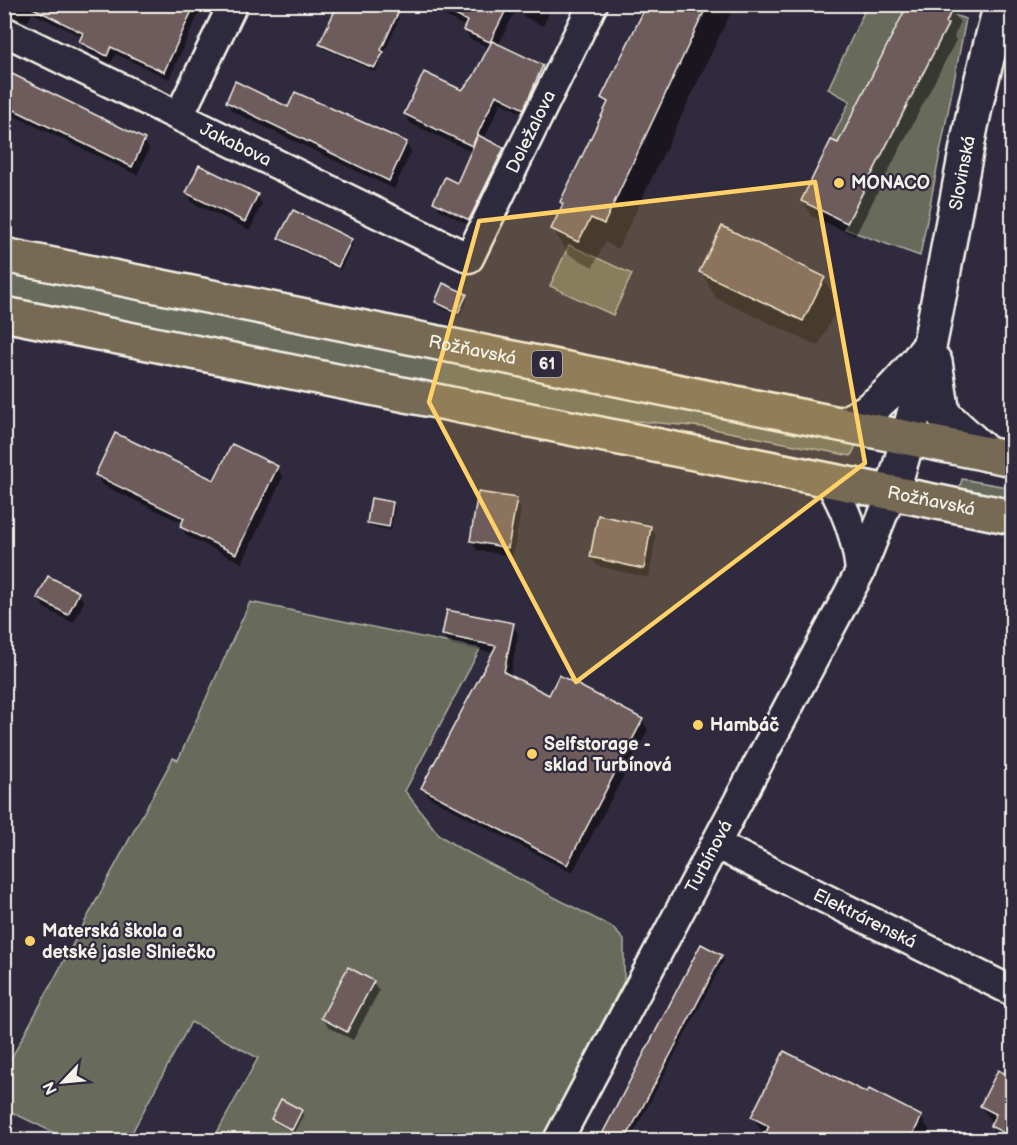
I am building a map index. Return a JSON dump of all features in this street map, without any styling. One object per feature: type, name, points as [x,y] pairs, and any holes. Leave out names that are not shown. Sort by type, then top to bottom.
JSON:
[{"type":"main road","name":"Rožňavská","points":[[4,255],[1000,456]]},
{"type":"main road","name":"Rožňavská","points":[[4,314],[1012,517]]},
{"type":"street","points":[[179,116],[233,4]]},
{"type":"street","name":"Doležalova","points":[[469,258],[593,4]]},
{"type":"street","name":"Slovinská","points":[[892,492],[909,438],[932,343],[969,135],[1001,4]]},
{"type":"street","name":"Jakabova","points":[[4,31],[469,258]]},
{"type":"street","points":[[844,424],[860,417],[880,402],[932,343]]},
{"type":"street","name":"Slovinská","points":[[932,343],[943,414],[1000,456]]},
{"type":"street","points":[[829,480],[849,516],[860,572]]},
{"type":"street","name":"Turbínová","points":[[558,1140],[717,845],[860,572],[892,492]]},
{"type":"street","name":"Elektrárenská","points":[[717,845],[1012,991]]},
{"type":"highlighted area","points":[[815,182],[865,463],[576,682],[429,402],[479,221]]},
{"type":"green space","points":[[850,5],[910,5],[838,143],[831,140],[850,101],[828,89],[864,12]]},
{"type":"green space","points":[[950,14],[966,19],[920,256],[845,229],[948,25],[946,23]]},
{"type":"green space","points":[[569,245],[632,274],[613,315],[550,286]]},
{"type":"green space","points":[[4,268],[382,349],[857,443],[851,456],[703,427],[583,416],[5,299]]},
{"type":"green space","points":[[962,479],[1012,488],[1012,504],[958,493]]},
{"type":"green space","points":[[250,602],[480,649],[405,791],[439,835],[459,848],[612,927],[624,940],[624,981],[541,1140],[213,1140],[258,1058],[191,1022],[128,1140],[69,1140],[5,1109],[4,1072],[173,758],[178,760]]},
{"type":"building","points":[[25,4],[195,4],[164,72],[111,47],[107,56],[79,42],[83,33]]},
{"type":"building","points":[[338,4],[402,4],[381,50],[384,52],[374,68],[319,44]]},
{"type":"building","points":[[434,4],[509,4],[490,42],[463,30],[467,21]]},
{"type":"building","points":[[647,4],[688,4],[704,12],[604,224],[591,218],[578,242],[551,229],[563,204],[560,202],[608,102],[601,98]]},
{"type":"building","points":[[908,4],[954,4],[946,23],[948,24],[847,223],[801,201],[831,140],[838,143]]},
{"type":"building","points":[[492,41],[543,65],[524,109],[496,95],[472,146],[404,114],[424,72],[462,90],[473,77]]},
{"type":"building","points":[[4,70],[145,139],[132,167],[4,105]]},
{"type":"building","points":[[235,81],[288,107],[295,92],[407,142],[389,181],[226,102]]},
{"type":"building","points":[[478,135],[504,148],[469,220],[433,202],[445,177],[457,183]]},
{"type":"building","points":[[199,165],[258,194],[245,222],[186,193]]},
{"type":"building","points":[[293,210],[352,239],[338,267],[278,238]]},
{"type":"building","points":[[722,226],[825,277],[803,321],[699,272]]},
{"type":"building","points":[[443,283],[467,294],[458,313],[435,302]]},
{"type":"building","points":[[115,433],[214,480],[232,444],[278,466],[236,554],[180,527],[184,518],[95,475]]},
{"type":"building","points":[[478,492],[517,498],[508,548],[470,541]]},
{"type":"building","points":[[371,498],[393,502],[389,527],[367,523]]},
{"type":"building","points":[[598,515],[651,526],[644,569],[590,557]]},
{"type":"building","points":[[48,576],[79,592],[68,615],[37,598]]},
{"type":"building","name":"Selfstorage - sklad Turbínová","points":[[447,610],[514,623],[504,672],[549,695],[559,675],[643,719],[567,865],[421,788],[496,646],[442,635]]},
{"type":"building","points":[[701,944],[722,955],[674,1048],[625,1140],[599,1140]]},
{"type":"building","points":[[348,967],[374,981],[347,1032],[321,1018]]},
{"type":"building","points":[[784,1051],[867,1093],[869,1089],[922,1116],[910,1140],[762,1140],[769,1126],[751,1117]]},
{"type":"building","points":[[998,1070],[1012,1077],[1012,1137],[990,1126],[996,1114],[980,1106]]},
{"type":"building","points":[[281,1099],[302,1110],[292,1130],[271,1119]]},
{"type":"place","name":"MONACO","points":[[839,183]]},
{"type":"place","name":"Hambáč","points":[[698,725]]},
{"type":"place","name":"Selfstorage - sklad Turbínová","points":[[532,754]]},
{"type":"place","name":"Materská škola a detské jasle Slniečko","points":[[30,941]]}]
